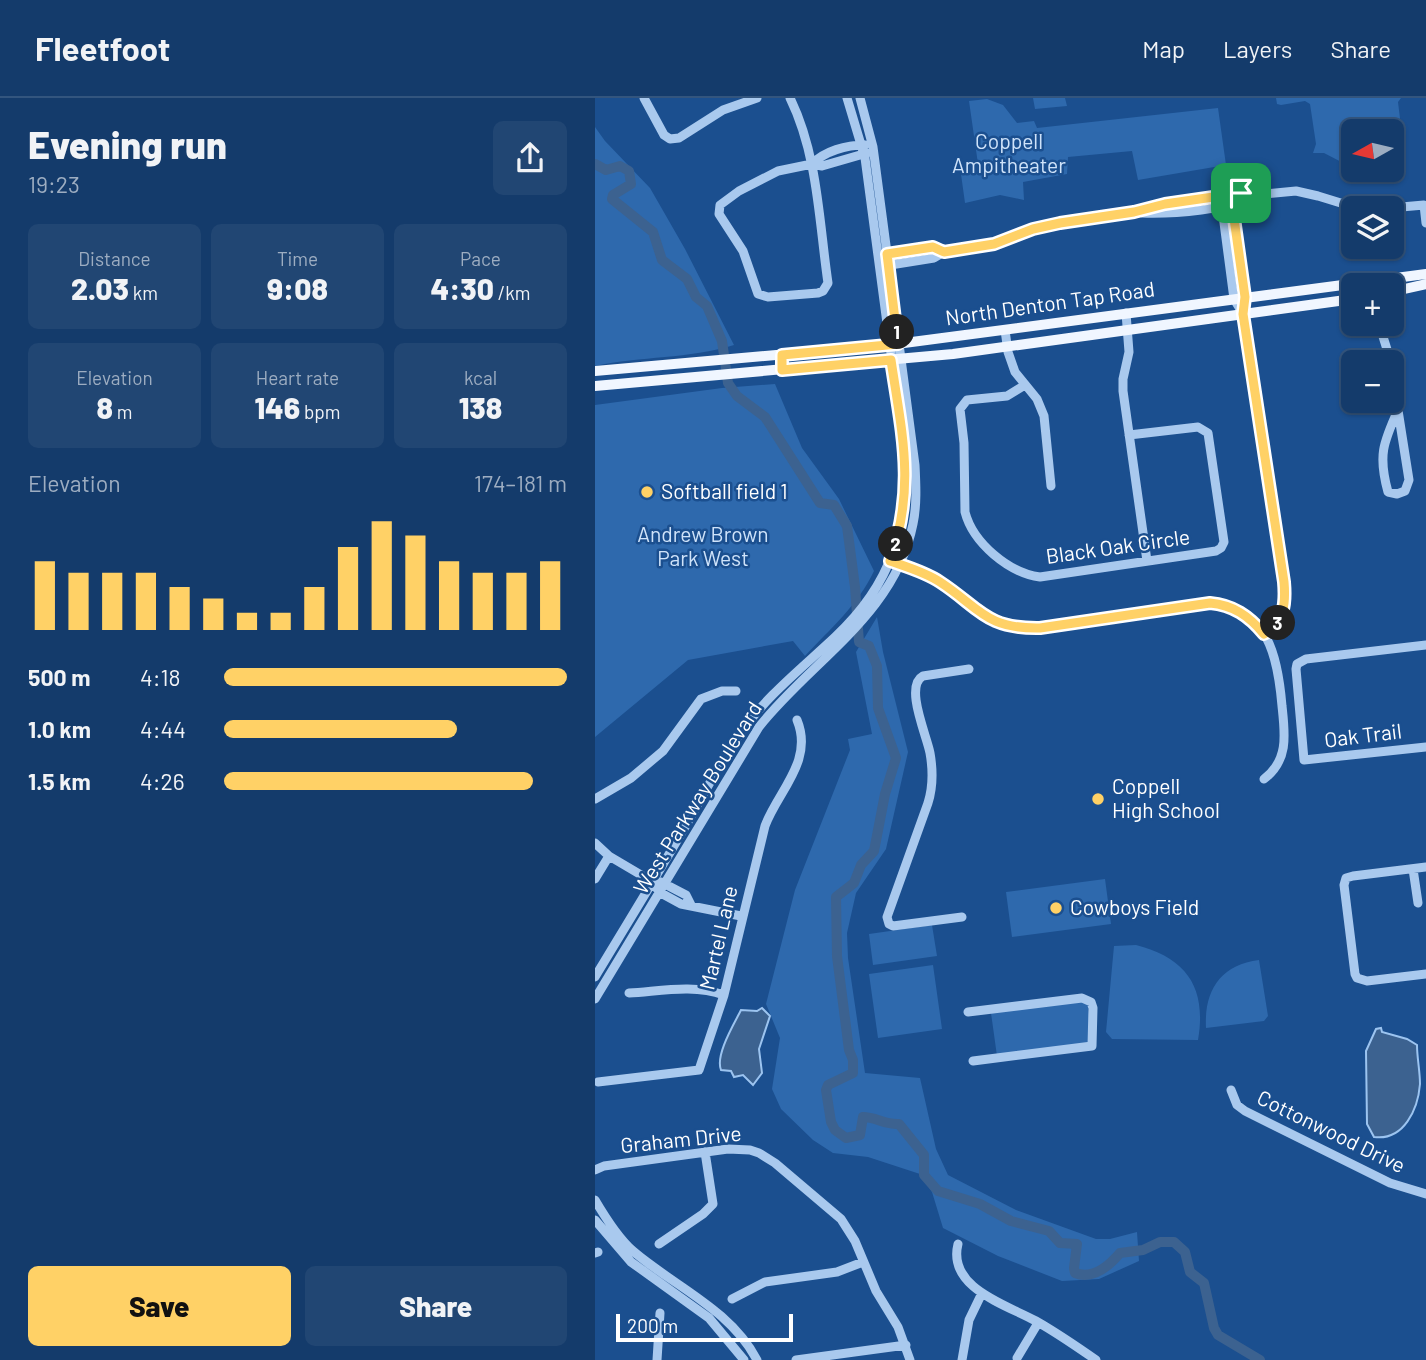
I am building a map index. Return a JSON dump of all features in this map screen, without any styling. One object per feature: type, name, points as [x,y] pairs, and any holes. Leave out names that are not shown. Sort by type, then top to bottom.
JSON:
[{"type":"main road","name":"North Denton Tap Road","points":[[595,371],[894,344],[1426,274]]},
{"type":"main road","points":[[1404,291],[1426,287]]},
{"type":"main road","name":"North Denton Tap Road","points":[[595,386],[896,359],[1341,301]]},
{"type":"main road","points":[[782,355],[782,370]]},
{"type":"street","points":[[644,98],[664,135],[670,139],[723,110],[757,98]]},
{"type":"street","points":[[847,98],[862,144],[883,254]]},
{"type":"street","points":[[860,98],[873,146],[883,254]]},
{"type":"street","points":[[790,99],[812,164],[828,283],[823,291],[818,293],[768,297],[758,294],[743,251],[719,214],[720,206],[739,191],[778,171],[812,164],[822,166],[864,155],[873,146]]},
{"type":"street","points":[[812,164],[821,155],[862,144],[873,146]]},
{"type":"street","points":[[884,266],[994,244],[1051,224],[1134,212],[1220,195],[1296,191],[1341,203]]},
{"type":"street","points":[[1231,194],[1239,298]]},
{"type":"street","points":[[1220,195],[1243,314],[1286,602],[1275,627],[1264,634]]},
{"type":"street","points":[[1134,212],[1166,214],[1244,203],[1257,195]]},
{"type":"street","points":[[1404,207],[1424,205],[1426,223]]},
{"type":"street","points":[[883,254],[933,247],[944,252]]},
{"type":"street","name":"West Parkway Boulevard","points":[[595,999],[759,727],[787,695],[848,638],[876,605],[895,562],[906,480],[896,359],[883,254]]},
{"type":"street","points":[[1126,313],[1129,352],[1123,391],[1147,561]]},
{"type":"street","points":[[1005,330],[1015,372],[1037,399],[1044,416],[1051,486]]},
{"type":"street","name":"Black Oak Circle","points":[[1024,385],[1007,396],[967,400],[960,409],[966,475],[965,512],[975,534],[1007,565],[1027,575],[1040,577],[1216,551],[1221,548],[1224,541],[1208,433],[1198,427],[1129,436]]},
{"type":"street","points":[[1398,410],[1409,480],[1405,491],[1397,494],[1388,492],[1383,471],[1384,440],[1398,410]]},
{"type":"street","points":[[895,562],[943,583],[983,616],[1001,624],[1022,628],[1040,628],[1210,603],[1227,605],[1237,610],[1255,623],[1264,634],[1279,670],[1285,746],[1275,768],[1264,779]]},
{"type":"street","name":"West Parkway Boulevard","points":[[595,977],[738,737],[757,710],[847,625],[895,562]]},
{"type":"street","name":"Oak Trail","points":[[1426,645],[1306,659],[1297,664],[1304,760],[1426,747]]},
{"type":"street","points":[[962,917],[893,926],[889,924],[887,917],[932,787],[930,753],[915,698],[915,684],[918,678],[923,676],[969,669]]},
{"type":"street","points":[[595,799],[631,778],[663,751],[701,699],[722,691],[736,691]]},
{"type":"street","name":"Martel Lane","points":[[598,1082],[699,1070],[724,995],[741,916],[768,815],[796,770],[800,757],[801,731],[797,720]]},
{"type":"street","points":[[595,843],[609,856],[653,882],[659,892],[681,904],[741,916]]},
{"type":"street","points":[[595,879],[609,856]]},
{"type":"street","points":[[1426,867],[1346,878],[1344,885],[1355,974],[1360,981],[1426,974]]},
{"type":"street","points":[[1413,869],[1418,903]]},
{"type":"street","points":[[653,882],[665,882],[686,895],[691,905]]},
{"type":"street","points":[[629,993],[686,988],[724,995]]},
{"type":"street","points":[[968,1012],[1082,998],[1091,1002],[1093,1008],[1091,1046],[973,1061]]},
{"type":"street","name":"Cottonwood Drive","points":[[1231,1090],[1237,1105],[1245,1111],[1390,1184],[1426,1194]]},
{"type":"street","name":"Graham Drive","points":[[595,1170],[604,1166],[729,1149],[750,1150],[775,1163],[841,1219],[855,1241],[876,1291],[898,1327],[910,1360]]},
{"type":"street","points":[[659,1244],[713,1204],[705,1152]]},
{"type":"street","points":[[595,1200],[631,1249],[705,1301],[741,1338],[757,1360]]},
{"type":"street","points":[[595,1220],[631,1262],[709,1318],[744,1360]]},
{"type":"street","points":[[958,1244],[958,1267],[982,1293],[1038,1323],[1096,1360]]},
{"type":"street","points":[[732,1299],[765,1282],[837,1272],[863,1262]]},
{"type":"street","points":[[962,1360],[969,1320],[982,1293]]},
{"type":"street","points":[[657,1360],[660,1313]]},
{"type":"street","points":[[1017,1358],[1038,1323]]},
{"type":"street","points":[[796,1360],[906,1345]]},
{"type":"green space","points":[[1033,98],[1065,98],[1067,106],[1035,109]]},
{"type":"green space","points":[[1276,98],[1401,98],[1398,102],[1400,119],[1341,119],[1341,162],[1324,153],[1313,153],[1316,144],[1310,104],[1305,101],[1277,104]]},
{"type":"green space","name":"Coppell Ampitheater","points":[[987,99],[1003,105],[1017,123],[1034,121],[1037,128],[1218,108],[1226,165],[1138,180],[1132,151],[1068,157],[1067,174],[1023,182],[1024,200],[1000,195],[965,203],[960,167],[978,164],[969,101]]},
{"type":"green space","points":[[595,127],[650,188],[734,345],[700,353],[595,366]]},
{"type":"green space","name":"Andrew Brown Park West","points":[[775,384],[802,448],[839,499],[874,571],[852,606],[805,656],[793,641],[688,660],[595,737],[595,405],[722,388]]},
{"type":"green space","points":[[877,617],[908,752],[886,849],[856,893],[847,933],[848,958],[865,1073],[920,1078],[936,1149],[948,1175],[1016,1210],[1096,1239],[1110,1239],[1137,1232],[1139,1261],[1099,1279],[1062,1281],[998,1256],[943,1228],[932,1192],[920,1174],[868,1157],[833,1153],[813,1140],[781,1109],[772,1089],[780,1038],[766,1004],[795,890],[850,750],[848,739],[872,734],[856,652]]},
{"type":"green space","points":[[1105,879],[1111,924],[1012,937],[1006,892]]},
{"type":"green space","points":[[932,925],[937,956],[873,965],[869,934]]},
{"type":"green space","points":[[1136,945],[1168,958],[1189,978],[1199,1005],[1198,1040],[1112,1039],[1106,1032],[1114,946]]},
{"type":"green space","points":[[1259,960],[1268,1016],[1264,1021],[1206,1028],[1208,1002],[1217,982],[1234,968]]},
{"type":"green space","points":[[933,965],[942,1029],[878,1038],[869,974]]},
{"type":"green space","points":[[1087,1000],[1093,1043],[997,1056],[991,1013]]},
{"type":"shaded area","points":[[762,1008],[770,1016],[759,1049],[762,1073],[753,1085],[743,1075],[734,1077],[731,1071],[721,1070],[720,1064],[726,1040],[741,1010],[757,1011]]},
{"type":"shaded area","points":[[1381,1028],[1382,1032],[1407,1039],[1417,1045],[1420,1084],[1412,1113],[1401,1129],[1385,1137],[1374,1137],[1367,1124],[1366,1051],[1376,1029]]},
{"type":"waterway","points":[[595,164],[606,170],[620,166],[629,171],[631,184],[613,195],[612,199],[653,232],[662,260],[687,279],[696,297],[707,306],[722,341],[728,383],[737,396],[765,417],[820,503],[834,505],[847,526],[859,642],[869,646],[877,666],[878,708],[896,758],[885,794],[874,851],[861,865],[854,883],[836,897],[837,956],[853,1073],[828,1085],[826,1090],[831,1122],[835,1130],[846,1138],[860,1135],[863,1117],[899,1124],[924,1155],[924,1175],[938,1191],[980,1204],[1011,1221],[1049,1231],[1060,1243],[1077,1244],[1075,1273],[1088,1275],[1106,1267],[1120,1253],[1143,1250],[1160,1242],[1174,1242],[1185,1252],[1190,1272],[1204,1283],[1218,1335],[1260,1360]]},
{"type":"place","name":"Softball field 1","points":[[647,492]]},
{"type":"place","name":"Coppell High School","points":[[1098,799]]},
{"type":"place","name":"Cowboys Field","points":[[1056,908]]},
{"type":"route","points":[[1241,193],[1257,195],[1244,203],[1232,204],[1245,297],[1243,314],[1284,582],[1286,602],[1275,627],[1264,634],[1255,623],[1237,610],[1227,605],[1210,603],[1040,628],[1022,628],[1001,624],[983,616],[943,583],[925,573],[890,561],[903,516],[906,480],[891,360],[782,370],[782,355],[898,344],[887,254],[933,247],[944,252],[994,244],[1042,226],[1241,193]]}]
